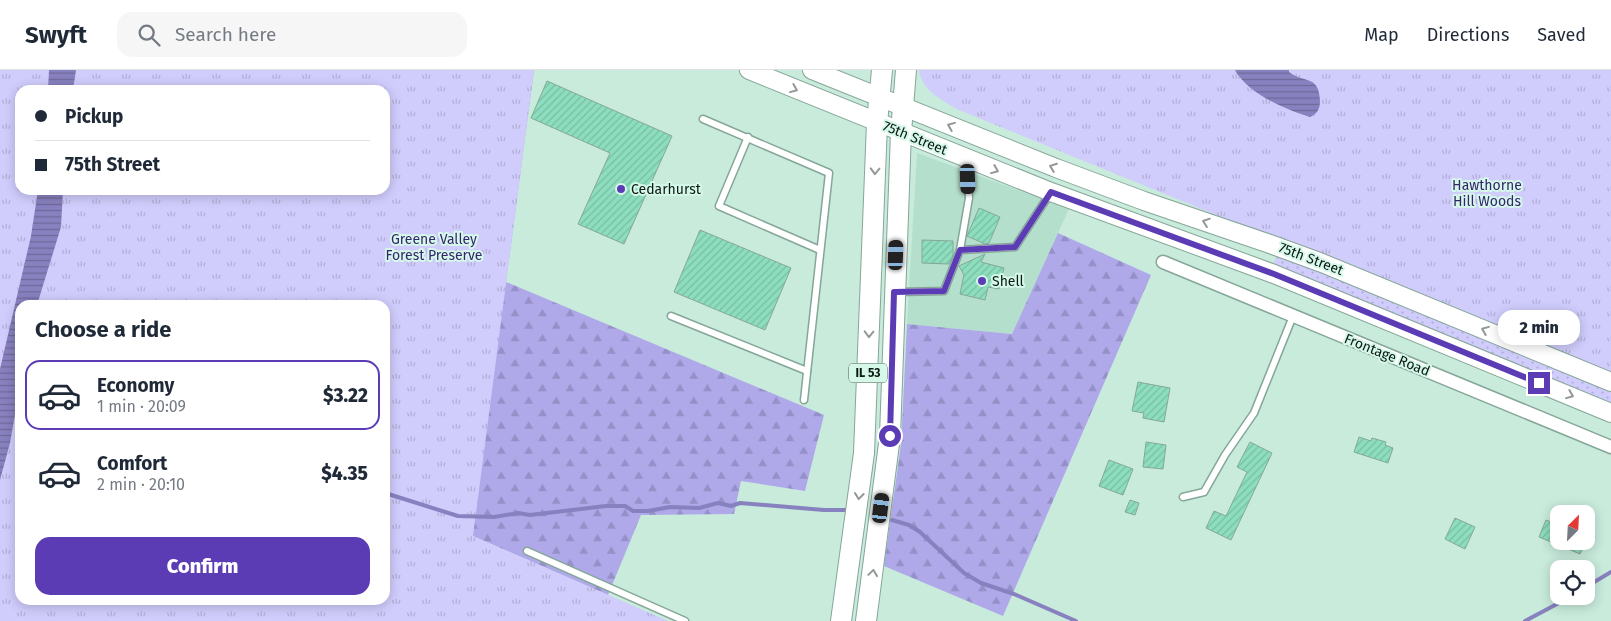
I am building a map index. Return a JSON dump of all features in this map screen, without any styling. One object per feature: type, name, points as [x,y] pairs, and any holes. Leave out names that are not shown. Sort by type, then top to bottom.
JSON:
[{"type":"main road","name":"75th Street","points":[[749,70],[967,160],[1274,274],[1611,413]]},
{"type":"main road","name":"75th Street","points":[[812,70],[1056,168],[1322,263],[1611,382]]},
{"type":"main road","name":"IL 53","points":[[842,621],[864,454],[877,123],[882,70]]},
{"type":"main road","name":"IL 53","points":[[866,621],[890,436],[894,292],[901,132],[906,70]]},
{"type":"street","name":"Frontage Road","points":[[1163,262],[1611,447]]},
{"type":"lane","points":[[703,119],[829,173],[804,400]]},
{"type":"lane","points":[[748,138],[719,206],[820,250]]},
{"type":"lane","points":[[894,292],[944,291],[960,250],[969,198],[967,160]]},
{"type":"lane","points":[[960,250],[1015,247],[1051,192]]},
{"type":"lane","points":[[671,316],[807,371]]},
{"type":"lane","points":[[1182,497],[1204,492],[1225,456],[1254,413],[1293,316]]},
{"type":"lane","points":[[527,551],[685,621]]},
{"type":"shaded area","points":[[49,70],[76,70],[74,85],[48,85]]},
{"type":"shaded area","points":[[1235,70],[1289,70],[1295,76],[1314,83],[1319,92],[1319,109],[1310,117],[1279,105],[1248,86]]},
{"type":"shaded area","points":[[917,153],[1069,209],[1012,334],[907,324]]},
{"type":"shaded area","points":[[37,195],[63,195],[61,227],[39,300],[16,300],[31,236]]},
{"type":"shaded area","points":[[15,305],[15,414],[0,480],[0,369]]},
{"type":"green space","name":"Greene Valley Forest Preserve","points":[[0,70],[534,70],[473,536],[668,621],[0,621]]},
{"type":"green space","points":[[361,70],[534,70],[506,282],[824,415],[805,491],[741,481],[734,514],[641,515],[608,595],[473,536],[402,216],[388,195],[390,195],[390,85],[379,85]]},
{"type":"green space","name":"Hawthorne Hill Woods","points":[[919,70],[1611,70],[1611,376],[959,110],[940,99],[928,89]]},
{"type":"green space","points":[[1058,233],[1151,275],[1003,616],[884,566],[901,444],[907,324],[1012,334]]},
{"type":"green space","points":[[1277,255],[1611,391],[1611,403],[1273,265]]},
{"type":"building","name":"Cedarhurst","points":[[547,81],[672,136],[624,244],[578,224],[610,153],[531,118]]},
{"type":"building","name":"Shell","points":[[979,208],[1000,217],[989,243],[985,244],[967,236]]},
{"type":"building","points":[[700,230],[791,268],[765,330],[674,292]]},
{"type":"building","name":"Shell","points":[[922,240],[953,241],[953,255],[949,264],[922,263]]},
{"type":"building","name":"Shell","points":[[985,254],[981,262],[1004,268],[999,289],[988,287],[985,300],[960,294],[964,275],[959,266]]},
{"type":"building","points":[[1138,382],[1170,388],[1164,422],[1143,418],[1144,413],[1132,411]]},
{"type":"building","points":[[1359,437],[1371,441],[1372,438],[1386,442],[1385,445],[1393,448],[1388,463],[1354,452]]},
{"type":"building","points":[[1146,442],[1166,445],[1163,469],[1143,467]]},
{"type":"building","points":[[1250,442],[1272,453],[1231,540],[1206,528],[1214,511],[1226,516],[1247,472],[1237,467]]},
{"type":"building","points":[[1109,460],[1133,469],[1123,495],[1099,486]]},
{"type":"building","points":[[1130,500],[1139,503],[1135,515],[1125,512]]},
{"type":"building","points":[[1455,518],[1475,527],[1465,549],[1445,539]]},
{"type":"building","points":[[1546,520],[1550,522],[1550,542],[1539,537]]},
{"type":"building","points":[[1570,550],[1582,550],[1580,554]]},
{"type":"waterway","points":[[390,495],[458,516],[494,517],[518,513],[530,515],[606,506],[625,506],[633,511],[648,511],[670,507],[699,508],[718,503],[731,506],[740,503],[824,510],[850,510]]},
{"type":"waterway","points":[[892,520],[909,525],[920,532],[964,573],[981,583],[1014,594],[1076,621]]},
{"type":"waterway","points":[[1595,582],[1611,572]]},
{"type":"waterway","points":[[1525,621],[1555,605]]},
{"type":"place","name":"Cedarhurst","points":[[621,189]]},
{"type":"place","name":"Shell","points":[[982,281]]},
{"type":"route","points":[[890,436],[894,292],[944,291],[960,250],[1015,247],[1051,192],[1274,274],[1539,383]]}]
